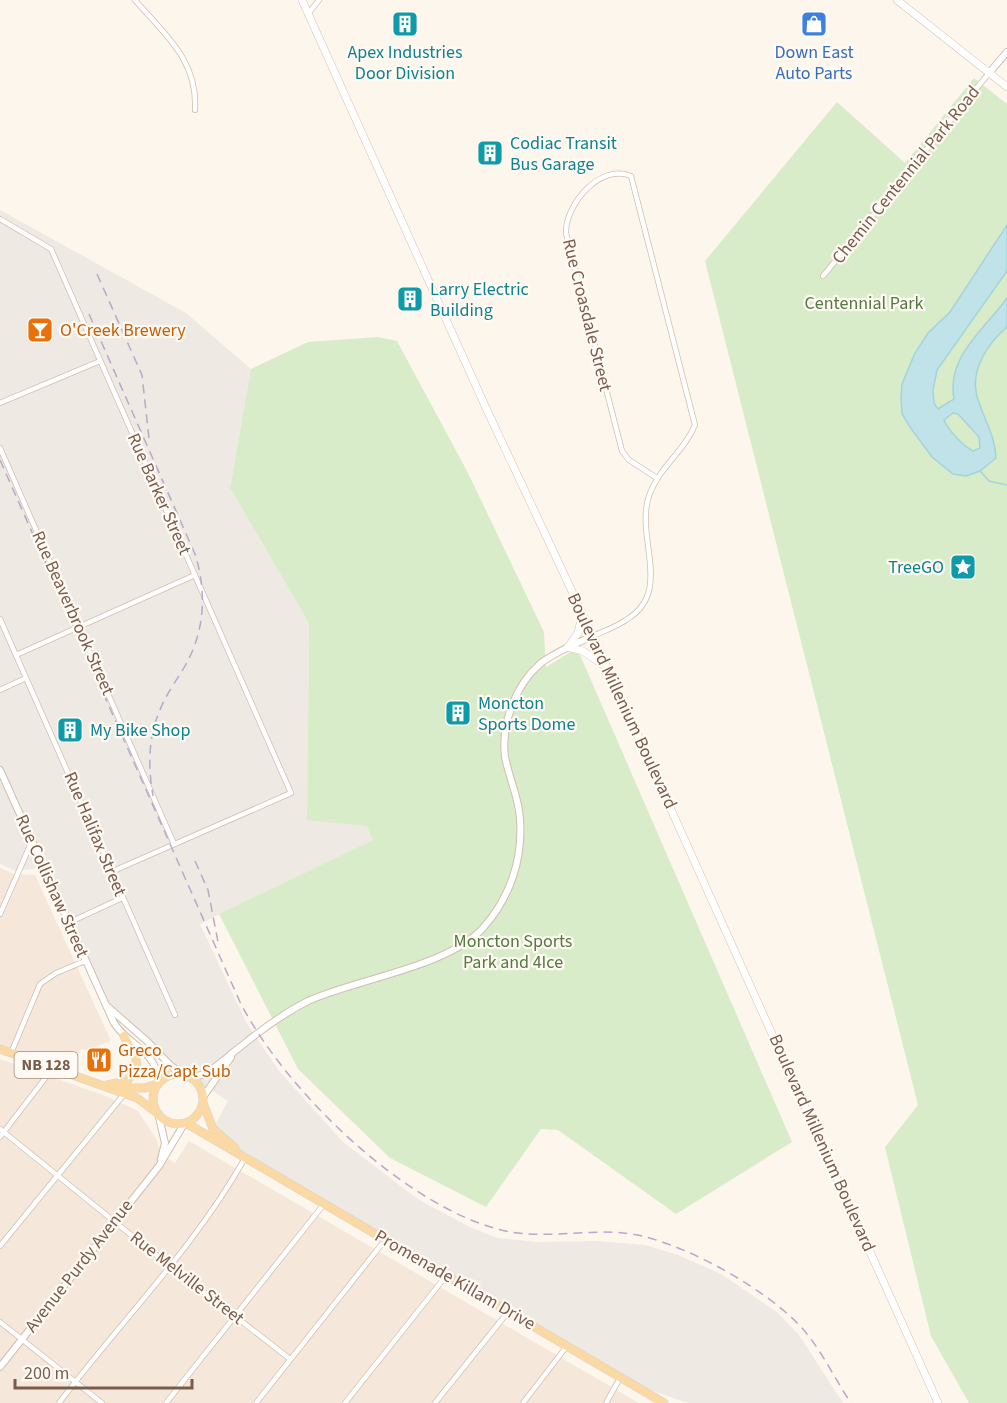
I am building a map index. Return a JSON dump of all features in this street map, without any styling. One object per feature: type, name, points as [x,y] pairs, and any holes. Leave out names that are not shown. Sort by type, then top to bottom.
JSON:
[{"type":"main road","name":"Boulevard Millenium Boulevard","points":[[302,0],[481,397],[593,636],[938,1403]]},
{"type":"main road","points":[[897,0],[1007,87]]},
{"type":"main road","points":[[582,612],[581,628],[568,647],[584,651],[607,667]]},
{"type":"main road","points":[[103,1084],[115,1085],[127,1081],[137,1068],[136,1058],[124,1036]]},
{"type":"main road","name":"NB 128","points":[[0,1049],[144,1101],[158,1115]]},
{"type":"main road","points":[[174,1074],[188,1077],[199,1086],[203,1099],[196,1117],[185,1124],[171,1124],[158,1115],[152,1100],[159,1083],[174,1074]]},
{"type":"main road","name":"NB 128","points":[[91,1082],[128,1089],[145,1088],[159,1083]]},
{"type":"main road","name":"Promenade Killam Drive","points":[[203,1099],[213,1129],[245,1158]]},
{"type":"main road","name":"Promenade Killam Drive","points":[[185,1124],[664,1403]]},
{"type":"street","points":[[135,0],[185,58],[196,92],[195,110]]},
{"type":"street","points":[[308,14],[319,0]]},
{"type":"street","points":[[989,73],[1007,52]]},
{"type":"street","name":"Chemin Centennial Park Road","points":[[823,276],[989,73]]},
{"type":"street","name":"Rue Croasdale Street","points":[[624,173],[631,176],[695,418],[691,436],[657,478],[629,460],[622,451],[566,233],[572,210],[595,181],[603,176],[624,173]]},
{"type":"street","name":"Rue Barker Street","points":[[0,219],[51,249],[291,792],[174,844]]},
{"type":"street","points":[[0,403],[100,361]]},
{"type":"street","name":"Rue Beaverbrook Street","points":[[0,448],[174,844]]},
{"type":"street","points":[[188,1077],[212,1070],[287,1013],[309,1001],[446,953],[482,929],[504,898],[512,882],[521,842],[520,817],[506,757],[505,730],[515,698],[526,679],[540,664],[568,647],[635,614],[650,593],[652,568],[644,527],[647,501],[657,478]]},
{"type":"street","points":[[16,655],[195,575]]},
{"type":"street","name":"Rue Halifax Street","points":[[0,619],[175,1015]]},
{"type":"street","points":[[0,690],[26,678]]},
{"type":"street","name":"Rue Collishaw Street","points":[[0,770],[104,1003],[124,1036],[152,1058],[159,1083]]},
{"type":"street","points":[[0,914],[2,902],[32,841]]},
{"type":"street","points":[[111,872],[174,844]]},
{"type":"street","points":[[68,923],[122,898]]},
{"type":"street","points":[[11,1053],[40,984],[56,973],[85,961]]},
{"type":"street","name":"Rue Collishaw Street","points":[[104,1003],[170,1065],[188,1077]]},
{"type":"street","points":[[203,1099],[239,1048]]},
{"type":"street","points":[[1,1132],[53,1068]]},
{"type":"street","points":[[0,1246],[124,1093]]},
{"type":"street","name":"Avenue Purdy Avenue","points":[[158,1115],[165,1143],[159,1166]]},
{"type":"street","name":"Avenue Purdy Avenue","points":[[0,1367],[159,1166],[185,1124]]},
{"type":"street","name":"Rue Melville Street","points":[[1,1132],[290,1359]]},
{"type":"street","points":[[59,1403],[170,1266],[230,1185],[245,1158]]},
{"type":"street","points":[[166,1403],[324,1204]]},
{"type":"street","points":[[256,1403],[385,1240]]},
{"type":"street","points":[[345,1403],[446,1275]]},
{"type":"street","points":[[435,1403],[508,1312]]},
{"type":"street","points":[[0,1322],[102,1403]]},
{"type":"street","points":[[523,1403],[567,1346]]},
{"type":"street","points":[[606,1403],[621,1378]]},
{"type":"shaded area","points":[[0,210],[186,313],[251,369],[230,488],[309,623],[307,819],[368,826],[373,840],[200,924],[247,1024],[280,1072],[343,1142],[419,1200],[470,1227],[497,1238],[537,1242],[597,1241],[645,1245],[678,1255],[721,1274],[777,1312],[799,1335],[843,1403],[688,1403],[624,1381],[208,1138],[228,1101],[172,1064],[132,1031],[108,1003],[47,867],[15,871],[0,864]]},
{"type":"shaded area","points":[[0,868],[14,874],[35,875],[111,1041],[91,1048],[89,1051],[81,1049],[72,1071],[0,1045]]},
{"type":"shaded area","points":[[0,1059],[106,1096],[138,1111],[157,1140],[160,1153],[175,1163],[189,1141],[639,1403],[0,1403]]},
{"type":"green space","name":"Centennial Park","points":[[974,78],[1007,104],[1007,1403],[969,1403],[931,1336],[885,1147],[918,1105],[705,261],[837,102],[905,163]]},
{"type":"green space","name":"Moncton Sports Park and 4Ice","points":[[378,337],[397,341],[468,473],[544,632],[546,667],[577,648],[792,1142],[676,1214],[558,1130],[541,1129],[486,1207],[390,1158],[298,1069],[219,914],[373,840],[367,826],[307,820],[309,623],[230,488],[251,369],[308,342]]},
{"type":"water","points":[[1007,225],[1007,271],[937,370],[933,390],[934,403],[938,409],[954,399],[953,384],[961,357],[1007,298],[1007,327],[987,349],[976,376],[977,396],[991,434],[996,458],[980,471],[966,476],[953,474],[932,457],[902,414],[902,384],[915,353],[928,333],[950,312]],"holes":[[[953,413],[958,414],[979,437],[980,448],[973,451],[969,449],[946,424],[944,420]]]},
{"type":"waterway","points":[[980,471],[989,481],[1007,485]]},
{"type":"railway","points":[[97,274],[142,375],[149,438]]},
{"type":"railway","points":[[89,314],[195,554],[201,583],[202,611],[197,639],[192,653],[162,704],[153,731],[150,763],[153,796]]},
{"type":"railway","points":[[0,460],[240,1002],[260,1036],[286,1071],[317,1106],[351,1140],[387,1170],[425,1196],[463,1217],[516,1233],[608,1232],[645,1237],[696,1256],[722,1269],[772,1301],[792,1318],[813,1342],[851,1403]]},
{"type":"railway","points":[[195,861],[208,890],[218,942]]},
{"type":"place","name":"Apex Industries Door Division","points":[[405,24]]},
{"type":"place","name":"Down East Auto Parts","points":[[814,24]]},
{"type":"place","name":"Codiac Transit Bus Garage","points":[[490,153]]},
{"type":"place","name":"Larry Electric Building","points":[[410,299]]},
{"type":"place","name":"O'Creek Brewery","points":[[40,330]]},
{"type":"place","name":"TreeGO","points":[[963,567]]},
{"type":"place","name":"Moncton Sports Dome","points":[[458,713]]},
{"type":"place","name":"My Bike Shop","points":[[70,730]]},
{"type":"place","name":"Greco Pizza/Capt Sub","points":[[99,1060]]}]
